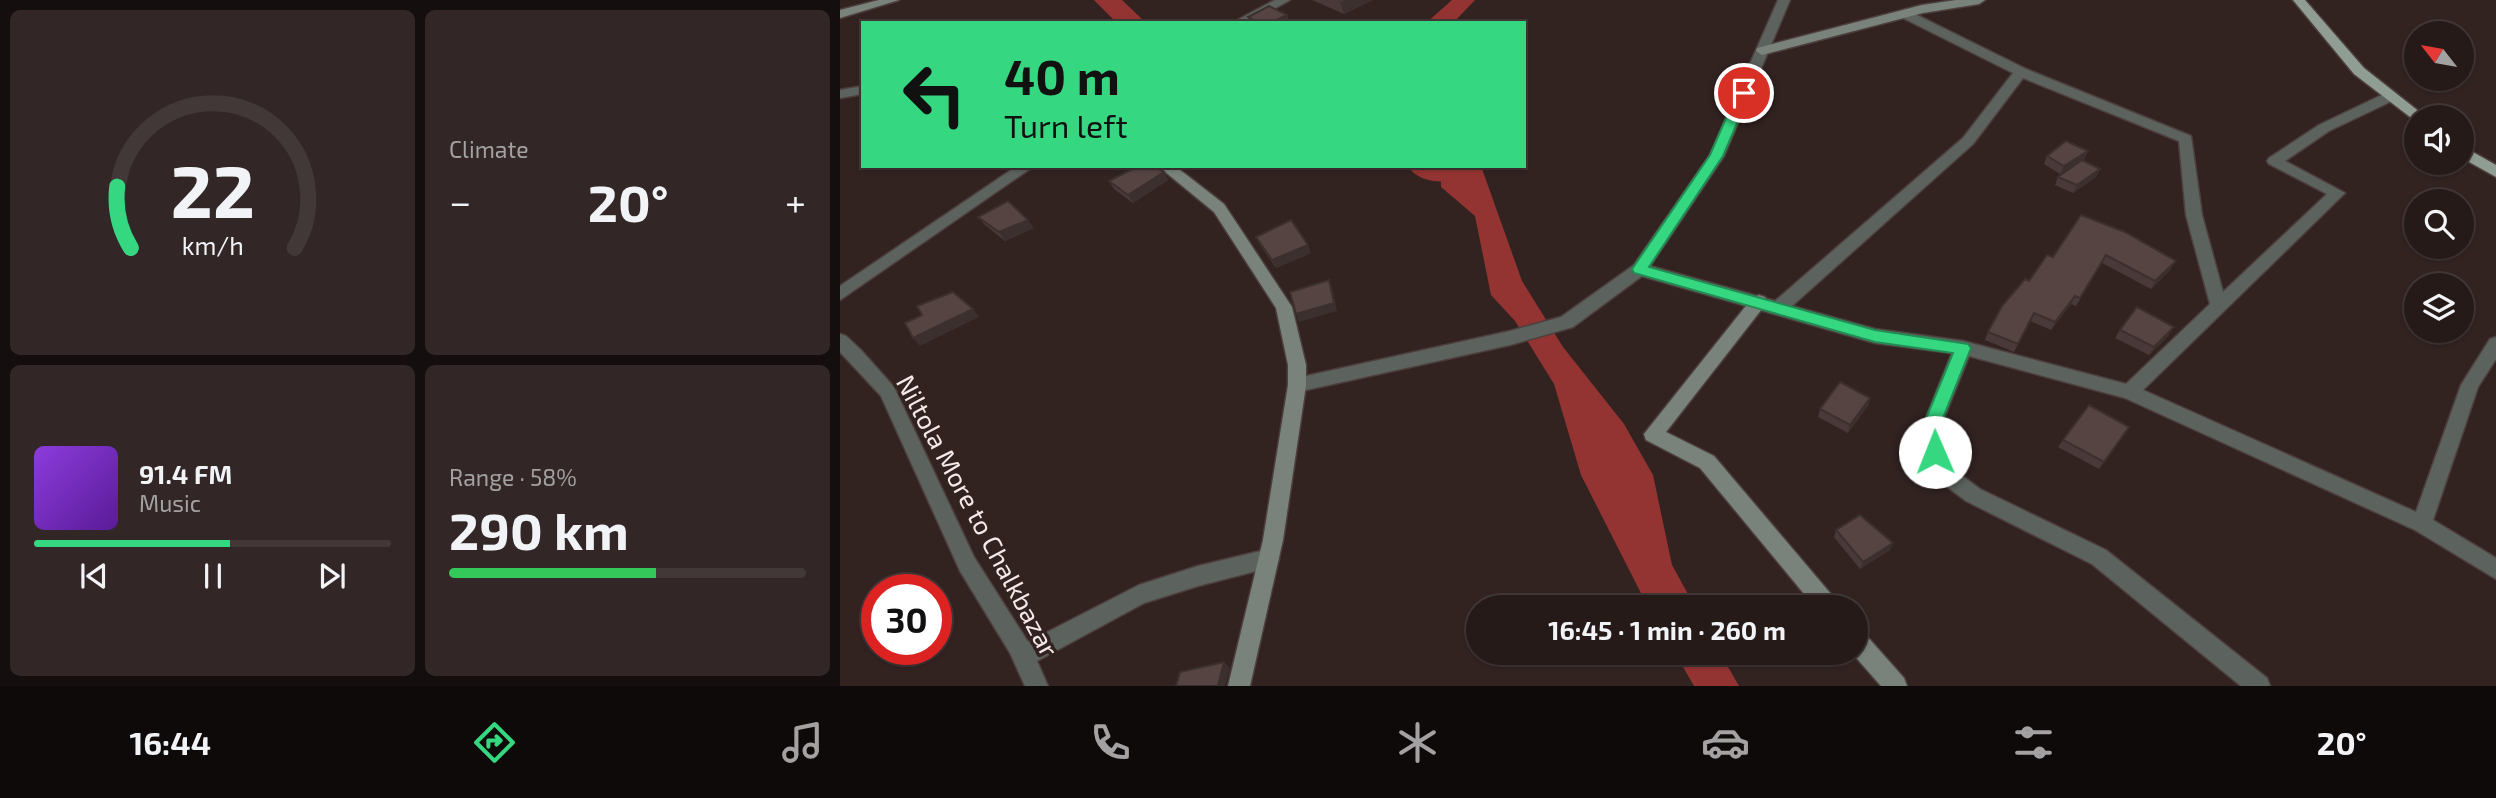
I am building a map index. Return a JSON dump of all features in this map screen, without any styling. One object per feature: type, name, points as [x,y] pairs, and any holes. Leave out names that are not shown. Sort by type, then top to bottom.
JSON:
[{"type":"main road","points":[[2299,0],[2359,71],[2404,106]]},
{"type":"main road","points":[[2474,158],[2496,172]]},
{"type":"street","points":[[840,14],[893,0]]},
{"type":"street","points":[[1242,21],[1284,0]]},
{"type":"street","points":[[1297,385],[1510,338],[1567,322],[1640,269],[1717,156],[1784,0]]},
{"type":"street","points":[[1762,51],[1979,0]]},
{"type":"street","points":[[1907,15],[2021,72],[2186,139],[2194,215],[2219,306]]},
{"type":"street","points":[[1780,307],[1968,141],[2021,72]]},
{"type":"street","points":[[840,94],[861,90]]},
{"type":"street","points":[[2129,391],[2337,194],[2274,161],[2324,128],[2391,96]]},
{"type":"street","points":[[840,294],[1024,168]]},
{"type":"street","points":[[1168,168],[1219,208],[1283,307],[1297,365],[1297,385],[1269,559],[1239,686]]},
{"type":"street","points":[[1640,269],[1875,336],[1963,348],[2129,391],[2422,524],[2496,569]]},
{"type":"street","points":[[1759,302],[1653,435],[1707,462],[1818,595]]},
{"type":"street","name":"Niltola More to Chalkbazar","points":[[840,341],[888,392],[967,564],[1023,656],[1037,686]]},
{"type":"street","points":[[2422,524],[2470,385],[2496,344]]},
{"type":"street","points":[[1963,348],[1929,433],[1941,471],[1973,495],[2099,557],[2259,686]]},
{"type":"street","points":[[1023,656],[1139,595],[1198,576],[1269,559]]},
{"type":"street","points":[[1868,654],[1896,686]]},
{"type":"shaded area","points":[[1452,0],[1475,0],[1455,21],[1428,21]]},
{"type":"shaded area","points":[[1441,168],[1482,168],[1522,281],[1563,347],[1624,424],[1653,475],[1672,565],[1688,595],[1642,595],[1581,475],[1554,384],[1515,321],[1491,295],[1475,216],[1441,187]]},
{"type":"shaded area","points":[[1682,665],[1727,665],[1739,686],[1694,686]]},
{"type":"building","points":[[1269,6],[1287,15],[1274,21],[1255,21],[1248,17]]},
{"type":"building","points":[[2066,141],[2088,151],[2064,166],[2047,156]]},
{"type":"building","points":[[2082,160],[2100,169],[2077,185],[2058,177]]},
{"type":"building","points":[[1134,168],[1157,168],[1164,172],[1128,195],[1109,181]]},
{"type":"building","points":[[1008,201],[1028,220],[999,232],[978,217]]},
{"type":"building","points":[[2081,215],[2125,232],[2176,261],[2155,281],[2106,255],[2080,298],[2075,296],[2055,322],[2034,313],[2018,344],[1988,332],[2002,306],[2025,279],[2029,281],[2047,255],[2053,257]]},
{"type":"building","points":[[1291,220],[1308,245],[1272,260],[1256,237]]},
{"type":"building","points":[[1329,280],[1334,303],[1296,314],[1290,292]]},
{"type":"building","points":[[953,292],[973,309],[913,338],[905,323],[922,315],[917,306]]},
{"type":"building","points":[[2137,307],[2174,327],[2154,347],[2120,330]]},
{"type":"building","points":[[1840,382],[1870,398],[1850,425],[1820,409]]},
{"type":"building","points":[[2089,405],[2129,427],[2104,462],[2063,440]]},
{"type":"building","points":[[1860,515],[1893,543],[1863,562],[1836,530]]},
{"type":"building","points":[[1224,662],[1218,686],[1176,686],[1180,672]]},
{"type":"waterway","points":[[1107,0],[1131,21]]},
{"type":"waterway","points":[[1428,168],[1441,173]]},
{"type":"route","points":[[1744,93],[1717,156],[1640,269],[1875,336],[1963,348],[1929,433],[1935,452]]}]
